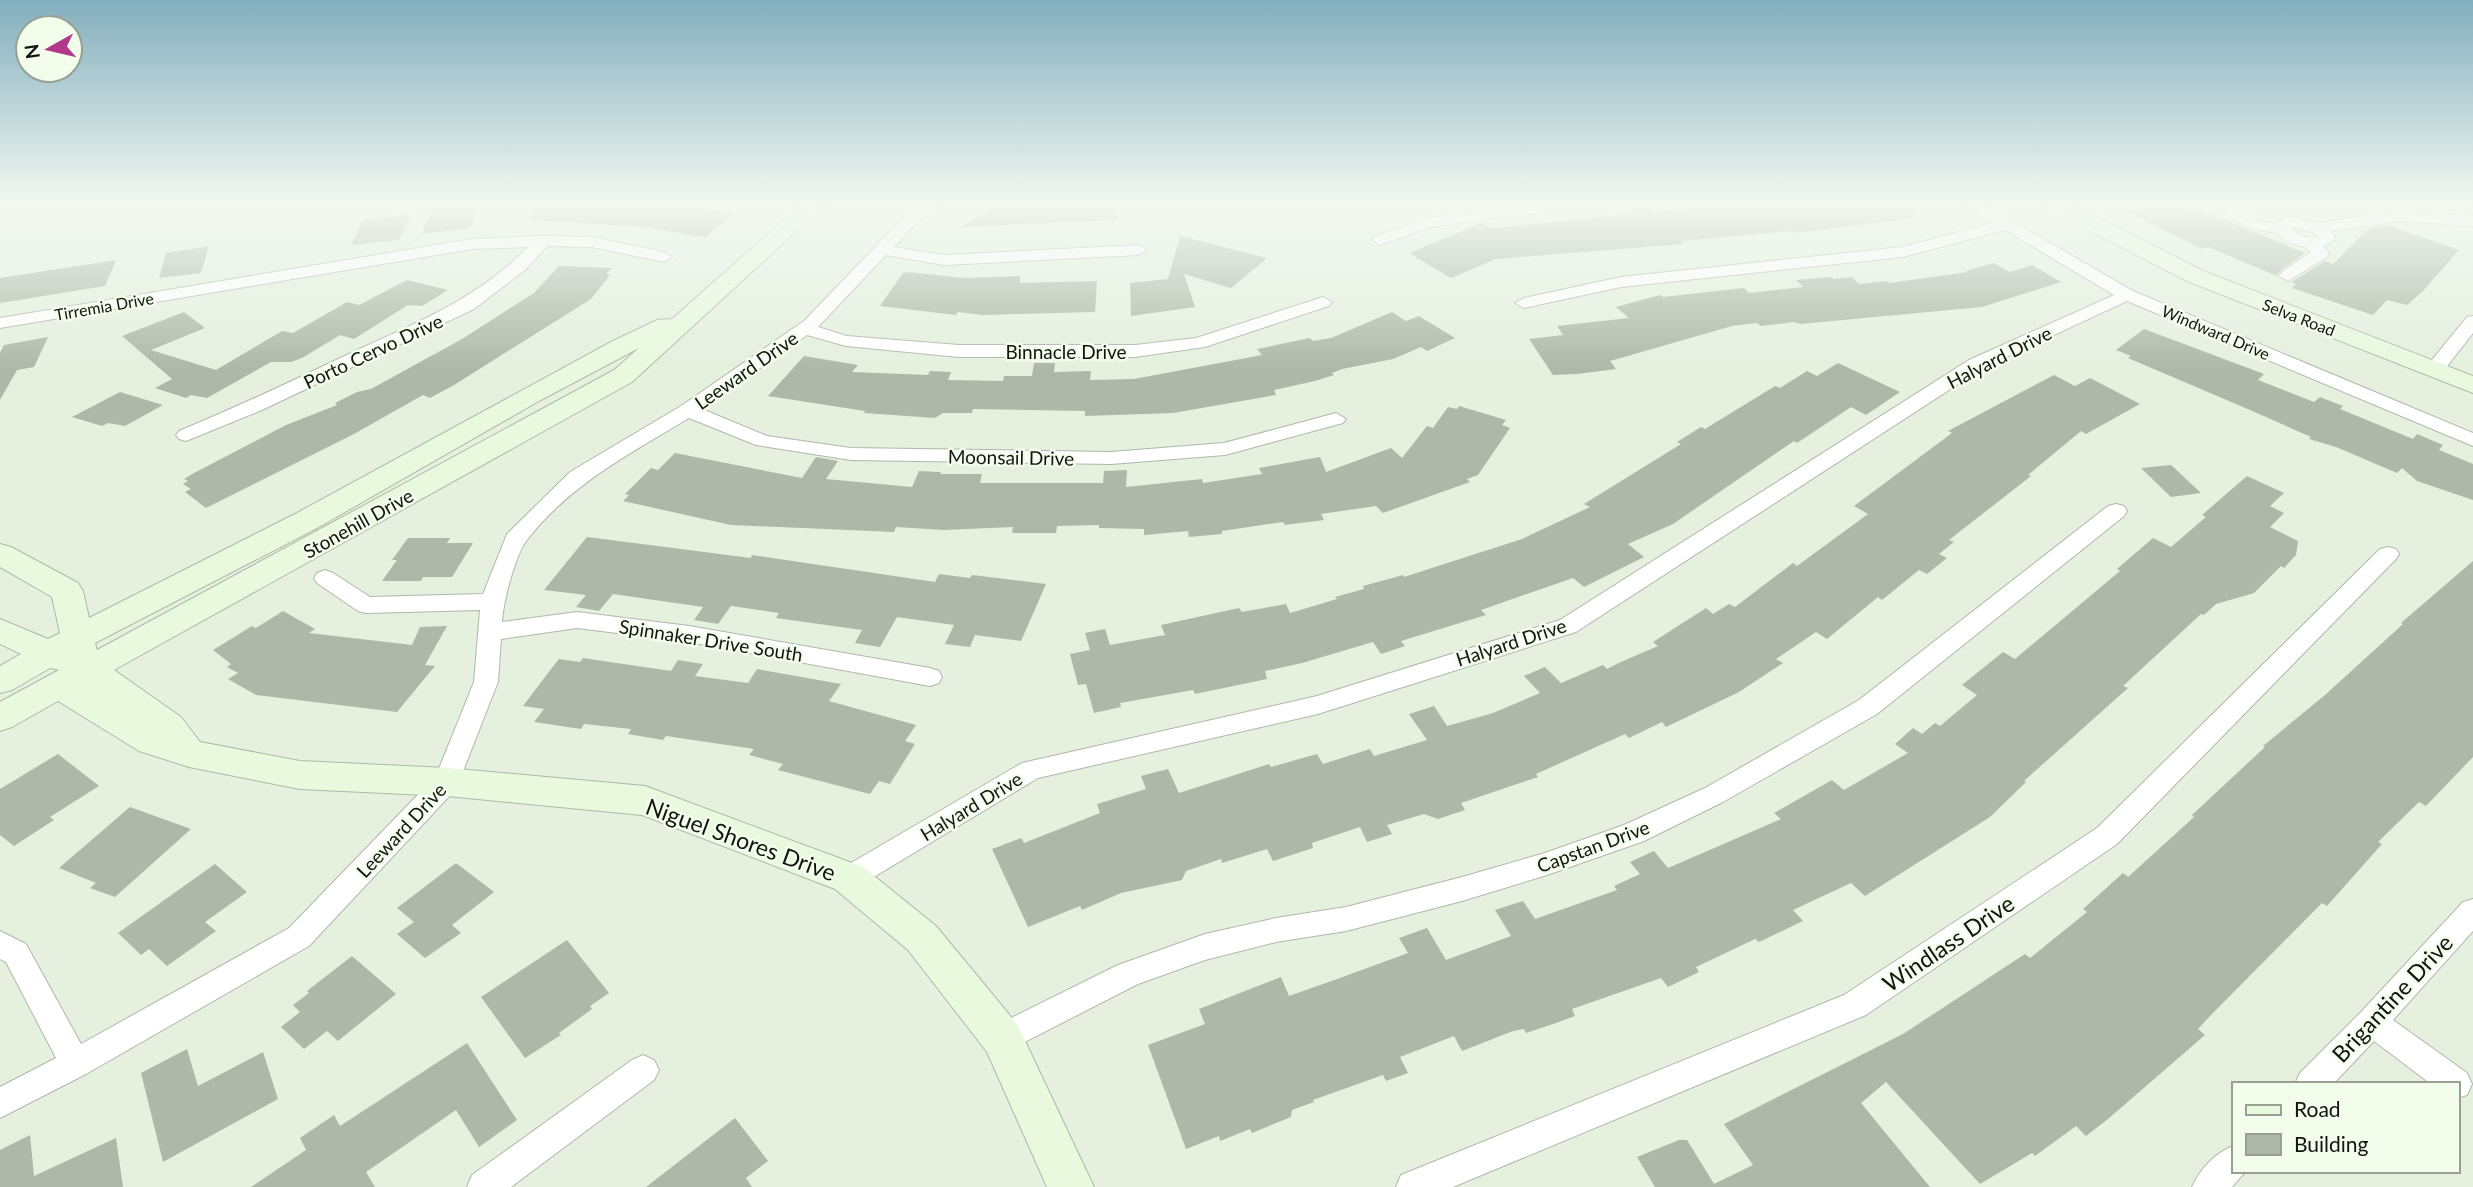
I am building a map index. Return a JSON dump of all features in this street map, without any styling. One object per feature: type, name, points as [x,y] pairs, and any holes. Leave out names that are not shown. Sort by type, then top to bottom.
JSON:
[{"type":"street","name":"Tirremia Drive","points":[[0,323],[386,258]]},
{"type":"street","name":"Porto Cervo Drive","points":[[186,435],[255,407],[468,305],[526,258]]},
{"type":"street","name":"Stonehill Drive","points":[[0,681],[71,663],[289,561],[623,376],[756,258]]},
{"type":"street","name":"Leeward Drive","points":[[0,1103],[75,1064],[299,937],[447,782],[486,682],[492,602],[515,539],[577,477],[688,410],[804,329],[876,258]]},
{"type":"street","points":[[934,258],[975,258]]},
{"type":"street","points":[[1524,303],[1621,282],[1851,258]]},
{"type":"street","name":"Windward Drive","points":[[2064,258],[2127,295],[2473,440]]},
{"type":"street","name":"Selva Road","points":[[2161,258],[2195,276],[2473,385]]},
{"type":"street","points":[[2288,276],[2313,258]]},
{"type":"street","name":"Halyard Drive","points":[[849,878],[1031,770],[1318,705],[1568,626],[1976,364],[2127,295]]},
{"type":"street","name":"Binnacle Drive","points":[[804,329],[846,341],[959,352],[1135,351],[1199,343],[1323,302]]},
{"type":"street","points":[[2434,370],[2473,321]]},
{"type":"street","name":"Moonsail Drive","points":[[688,410],[763,441],[851,454],[1111,458],[1225,449],[1336,419]]},
{"type":"street","name":"Capstan Drive","points":[[1002,1038],[1128,974],[1205,947],[1276,930],[1346,919],[1547,864],[1634,833],[1736,785],[1868,707],[2116,511]]},
{"type":"street","points":[[0,554],[67,591],[71,663]]},
{"type":"street","name":"Windlass Drive","points":[[1420,1186],[1855,1005],[2107,836],[2388,554]]},
{"type":"street","points":[[324,578],[366,605],[492,602]]},
{"type":"street","name":"Spinnaker Drive South","points":[[490,632],[577,620],[690,634],[930,677]]},
{"type":"street","name":"Niguel Shores Drive","points":[[0,630],[71,663],[151,742],[189,753],[300,775],[447,782],[645,801],[849,878],[922,938],[1002,1038],[1071,1187]]},
{"type":"street","name":"Stonehill Drive","points":[[0,718],[71,663]]},
{"type":"street","name":"Brigantine Drive","points":[[2313,1082],[2372,1023],[2473,911]]},
{"type":"street","points":[[0,944],[16,953],[75,1064]]},
{"type":"street","points":[[2372,1023],[2454,1082]]},
{"type":"street","points":[[484,1187],[643,1070]]},
{"type":"street","points":[[2208,1187],[2232,1163]]},
{"type":"building","points":[[164,258],[205,258],[201,273],[159,278]]},
{"type":"building","points":[[1174,258],[1267,258],[1231,288],[1184,274],[1195,307],[1131,316],[1130,283],[1168,279]]},
{"type":"building","points":[[1418,258],[1504,258],[1496,259],[1451,278]]},
{"type":"building","points":[[2235,258],[2297,258],[2277,276]]},
{"type":"building","points":[[2339,258],[2452,258],[2407,305],[2387,300],[2373,315],[2292,288],[2296,284],[2291,282],[2325,261],[2333,264]]},
{"type":"building","points":[[116,260],[105,286],[0,303],[0,278]]},
{"type":"building","points":[[1994,263],[2010,272],[2032,265],[2061,282],[1982,307],[1800,324],[1794,322],[1761,326],[1757,323],[1732,326],[1610,361],[1616,369],[1577,374],[1553,375],[1529,339],[1563,335],[1557,326],[1629,318],[1616,307],[1660,295],[1663,297],[1744,288],[1749,293],[1803,287],[1796,280],[1831,277],[1852,277],[1859,284],[1889,283],[1968,272],[1966,271]]},
{"type":"building","points":[[559,266],[612,268],[591,299],[430,398],[423,395],[354,434],[206,508],[185,492],[191,489],[183,484],[188,481],[184,479],[194,473],[286,425],[337,405],[335,403],[357,392],[371,389],[462,339],[534,293]]},
{"type":"building","points":[[903,273],[964,278],[1020,276],[1020,283],[1097,281],[1095,312],[983,315],[958,312],[956,315],[880,306]]},
{"type":"building","points":[[407,280],[448,290],[422,306],[408,305],[354,339],[340,335],[302,358],[291,362],[271,362],[207,398],[191,395],[186,398],[155,388],[172,379],[122,336],[184,312],[205,328],[151,350],[216,370],[282,331],[293,333],[347,302],[359,305]]},
{"type":"building","points":[[1392,312],[1406,321],[1419,316],[1455,338],[1427,351],[1421,347],[1393,359],[1342,369],[1332,373],[1334,375],[1315,381],[1274,390],[1276,395],[1173,413],[1085,416],[1085,411],[973,409],[972,413],[943,413],[935,418],[864,413],[865,411],[768,396],[804,356],[858,365],[852,372],[928,375],[930,371],[951,372],[948,380],[1003,381],[1004,376],[1032,376],[1034,363],[1055,363],[1054,372],[1091,371],[1090,380],[1134,379],[1262,355],[1257,349],[1310,338],[1313,341],[1331,338]]},
{"type":"building","points":[[2144,329],[2264,374],[2258,380],[2314,402],[2320,397],[2343,406],[2340,409],[2413,439],[2417,434],[2443,445],[2439,450],[2473,464],[2473,500],[2417,481],[2402,468],[2397,473],[2336,447],[2309,439],[2311,437],[2128,358],[2131,356],[2116,350]]},
{"type":"building","points":[[48,337],[34,367],[17,370],[0,400],[0,353],[4,345]]},
{"type":"building","points":[[1838,363],[1900,392],[1866,415],[1851,407],[1797,443],[1794,441],[1673,524],[1628,544],[1644,557],[1584,587],[1573,578],[1481,610],[1486,615],[1401,641],[1405,646],[1381,654],[1373,642],[1265,671],[1267,679],[1195,694],[1193,690],[1120,703],[1121,707],[1094,713],[1086,684],[1078,685],[1070,654],[1090,650],[1085,633],[1105,629],[1110,645],[1165,635],[1161,625],[1239,608],[1242,612],[1286,604],[1290,613],[1337,599],[1335,597],[1364,589],[1363,586],[1403,575],[1404,577],[1522,539],[1590,507],[1584,504],[1681,444],[1677,442],[1701,427],[1705,429],[1775,386],[1780,388],[1807,371],[1817,376]]},
{"type":"building","points":[[2054,375],[2075,386],[2090,378],[2140,404],[2086,434],[2081,431],[2028,475],[2031,476],[1949,540],[1954,542],[1939,554],[1947,558],[1927,574],[1919,570],[1882,600],[1878,597],[1827,639],[1816,632],[1776,659],[1783,663],[1739,692],[1666,727],[1662,722],[1629,738],[1625,734],[1536,774],[1538,777],[1461,803],[1465,810],[1438,819],[1424,814],[1387,825],[1392,834],[1367,842],[1360,827],[1312,843],[1313,848],[1273,861],[1267,849],[1222,863],[1221,859],[1186,871],[1182,880],[1121,893],[1082,910],[1080,906],[1028,927],[992,849],[1021,838],[1024,843],[1100,813],[1097,804],[1146,789],[1141,776],[1168,769],[1179,793],[1269,764],[1271,767],[1317,754],[1323,764],[1370,749],[1374,756],[1427,740],[1409,714],[1434,706],[1447,726],[1493,713],[1540,693],[1524,676],[1545,667],[1561,683],[1603,665],[1607,669],[1658,646],[1653,642],[1706,608],[1713,614],[1729,604],[1735,607],[1793,563],[1797,566],[1868,514],[1854,506],[1952,433],[1948,431]]},
{"type":"building","points":[[120,392],[163,405],[125,426],[108,423],[102,426],[72,417]]},
{"type":"building","points":[[1459,406],[1506,420],[1502,425],[1510,428],[1478,475],[1467,479],[1470,482],[1383,513],[1376,506],[1321,514],[1324,520],[1285,525],[1283,522],[1222,531],[1222,534],[1189,537],[1188,531],[1144,535],[1144,529],[1099,528],[1099,525],[1057,526],[1056,533],[1012,533],[1013,527],[944,530],[896,527],[894,532],[731,525],[623,501],[629,495],[625,494],[651,468],[658,470],[675,453],[802,478],[816,457],[838,461],[826,479],[912,487],[919,471],[982,474],[980,483],[1103,483],[1104,471],[1127,470],[1126,487],[1202,479],[1203,483],[1262,474],[1259,468],[1320,457],[1326,472],[1391,448],[1402,458],[1427,426],[1433,428],[1448,407],[1457,409]]},
{"type":"building","points":[[2171,465],[2201,493],[2171,497],[2141,468]]},
{"type":"building","points":[[2247,476],[2284,493],[2270,506],[2284,513],[2270,527],[2298,541],[2296,555],[2254,593],[2216,604],[2204,615],[2201,614],[2123,686],[2128,688],[2024,781],[2026,782],[1990,817],[1865,896],[1851,883],[1793,910],[1803,921],[1759,942],[1755,939],[1696,967],[1699,972],[1668,987],[1661,978],[1572,1009],[1575,1016],[1556,1023],[1526,1033],[1524,1029],[1513,1031],[1462,1051],[1454,1036],[1400,1057],[1408,1073],[1386,1081],[1383,1075],[1313,1100],[1314,1102],[1292,1110],[1291,1117],[1252,1133],[1250,1129],[1220,1141],[1219,1136],[1186,1149],[1148,1045],[1205,1024],[1199,1009],[1281,977],[1289,996],[1340,978],[1408,953],[1399,938],[1427,928],[1446,960],[1511,936],[1495,910],[1523,901],[1535,919],[1617,890],[1614,886],[1640,874],[1630,862],[1654,851],[1668,868],[1781,819],[1774,813],[1832,780],[1844,790],[1908,753],[1895,744],[1913,728],[1922,734],[1935,723],[1940,726],[1977,695],[1962,685],[2003,652],[2015,659],[2120,571],[2117,569],[2153,538],[2171,547],[2206,517],[2202,515]]},
{"type":"building","points":[[587,537],[751,558],[752,555],[935,582],[939,574],[1046,584],[1021,641],[975,635],[970,647],[945,644],[954,625],[897,617],[880,647],[855,643],[862,630],[776,618],[779,613],[731,606],[718,624],[694,620],[703,607],[613,594],[599,611],[576,607],[586,595],[544,590]]},
{"type":"building","points":[[408,538],[450,538],[447,543],[473,543],[452,577],[423,577],[421,581],[382,581],[397,560],[392,560]]},
{"type":"building","points":[[2473,561],[2473,757],[2426,806],[2419,802],[2378,842],[2382,844],[2327,906],[2322,903],[2210,1016],[2198,1029],[2205,1035],[2086,1136],[2076,1126],[2035,1156],[2032,1153],[1980,1184],[1886,1082],[1861,1103],[1930,1187],[1655,1187],[1637,1157],[1679,1140],[1687,1140],[1714,1184],[1753,1165],[1724,1124],[1903,1034],[2025,954],[2030,958],[2087,912],[2083,909],[2123,873],[2128,877],[2194,817],[2192,815],[2265,747],[2263,746],[2325,695],[2403,624],[2401,623]]},
{"type":"building","points":[[283,611],[315,629],[309,633],[412,645],[420,627],[447,626],[425,665],[435,666],[397,712],[256,695],[228,679],[238,673],[227,667],[231,664],[213,650]]},
{"type":"building","points":[[583,658],[671,671],[678,660],[703,664],[695,676],[748,683],[757,669],[841,684],[829,701],[916,725],[905,741],[915,744],[890,784],[879,781],[870,794],[778,770],[783,764],[749,755],[754,749],[666,736],[663,740],[628,734],[631,729],[584,724],[581,729],[534,722],[544,709],[523,706],[551,669],[559,659],[580,662]]},
{"type":"building","points":[[58,754],[99,786],[50,817],[54,820],[14,846],[0,835],[0,789]]},
{"type":"building","points":[[130,807],[191,829],[115,897],[90,888],[96,883],[59,868]]},
{"type":"building","points":[[456,863],[494,892],[452,925],[461,933],[425,958],[397,934],[414,922],[397,908]]},
{"type":"building","points":[[215,864],[247,892],[205,922],[216,931],[167,966],[149,949],[141,955],[118,933]]},
{"type":"building","points":[[567,940],[609,993],[559,1033],[561,1035],[525,1058],[481,997]]},
{"type":"building","points":[[352,956],[396,994],[338,1041],[327,1031],[304,1049],[281,1027],[300,1012],[293,1005],[309,993],[307,991]]},
{"type":"building","points":[[467,1043],[517,1120],[479,1147],[456,1110],[366,1172],[375,1187],[251,1187],[306,1150],[300,1138],[334,1115],[340,1126]]},
{"type":"building","points":[[187,1049],[198,1086],[263,1052],[278,1099],[163,1162],[141,1073]]},
{"type":"building","points":[[735,1118],[768,1161],[746,1178],[752,1187],[646,1187]]},
{"type":"building","points":[[30,1135],[34,1176],[116,1138],[123,1187],[0,1187],[0,1150]]}]
